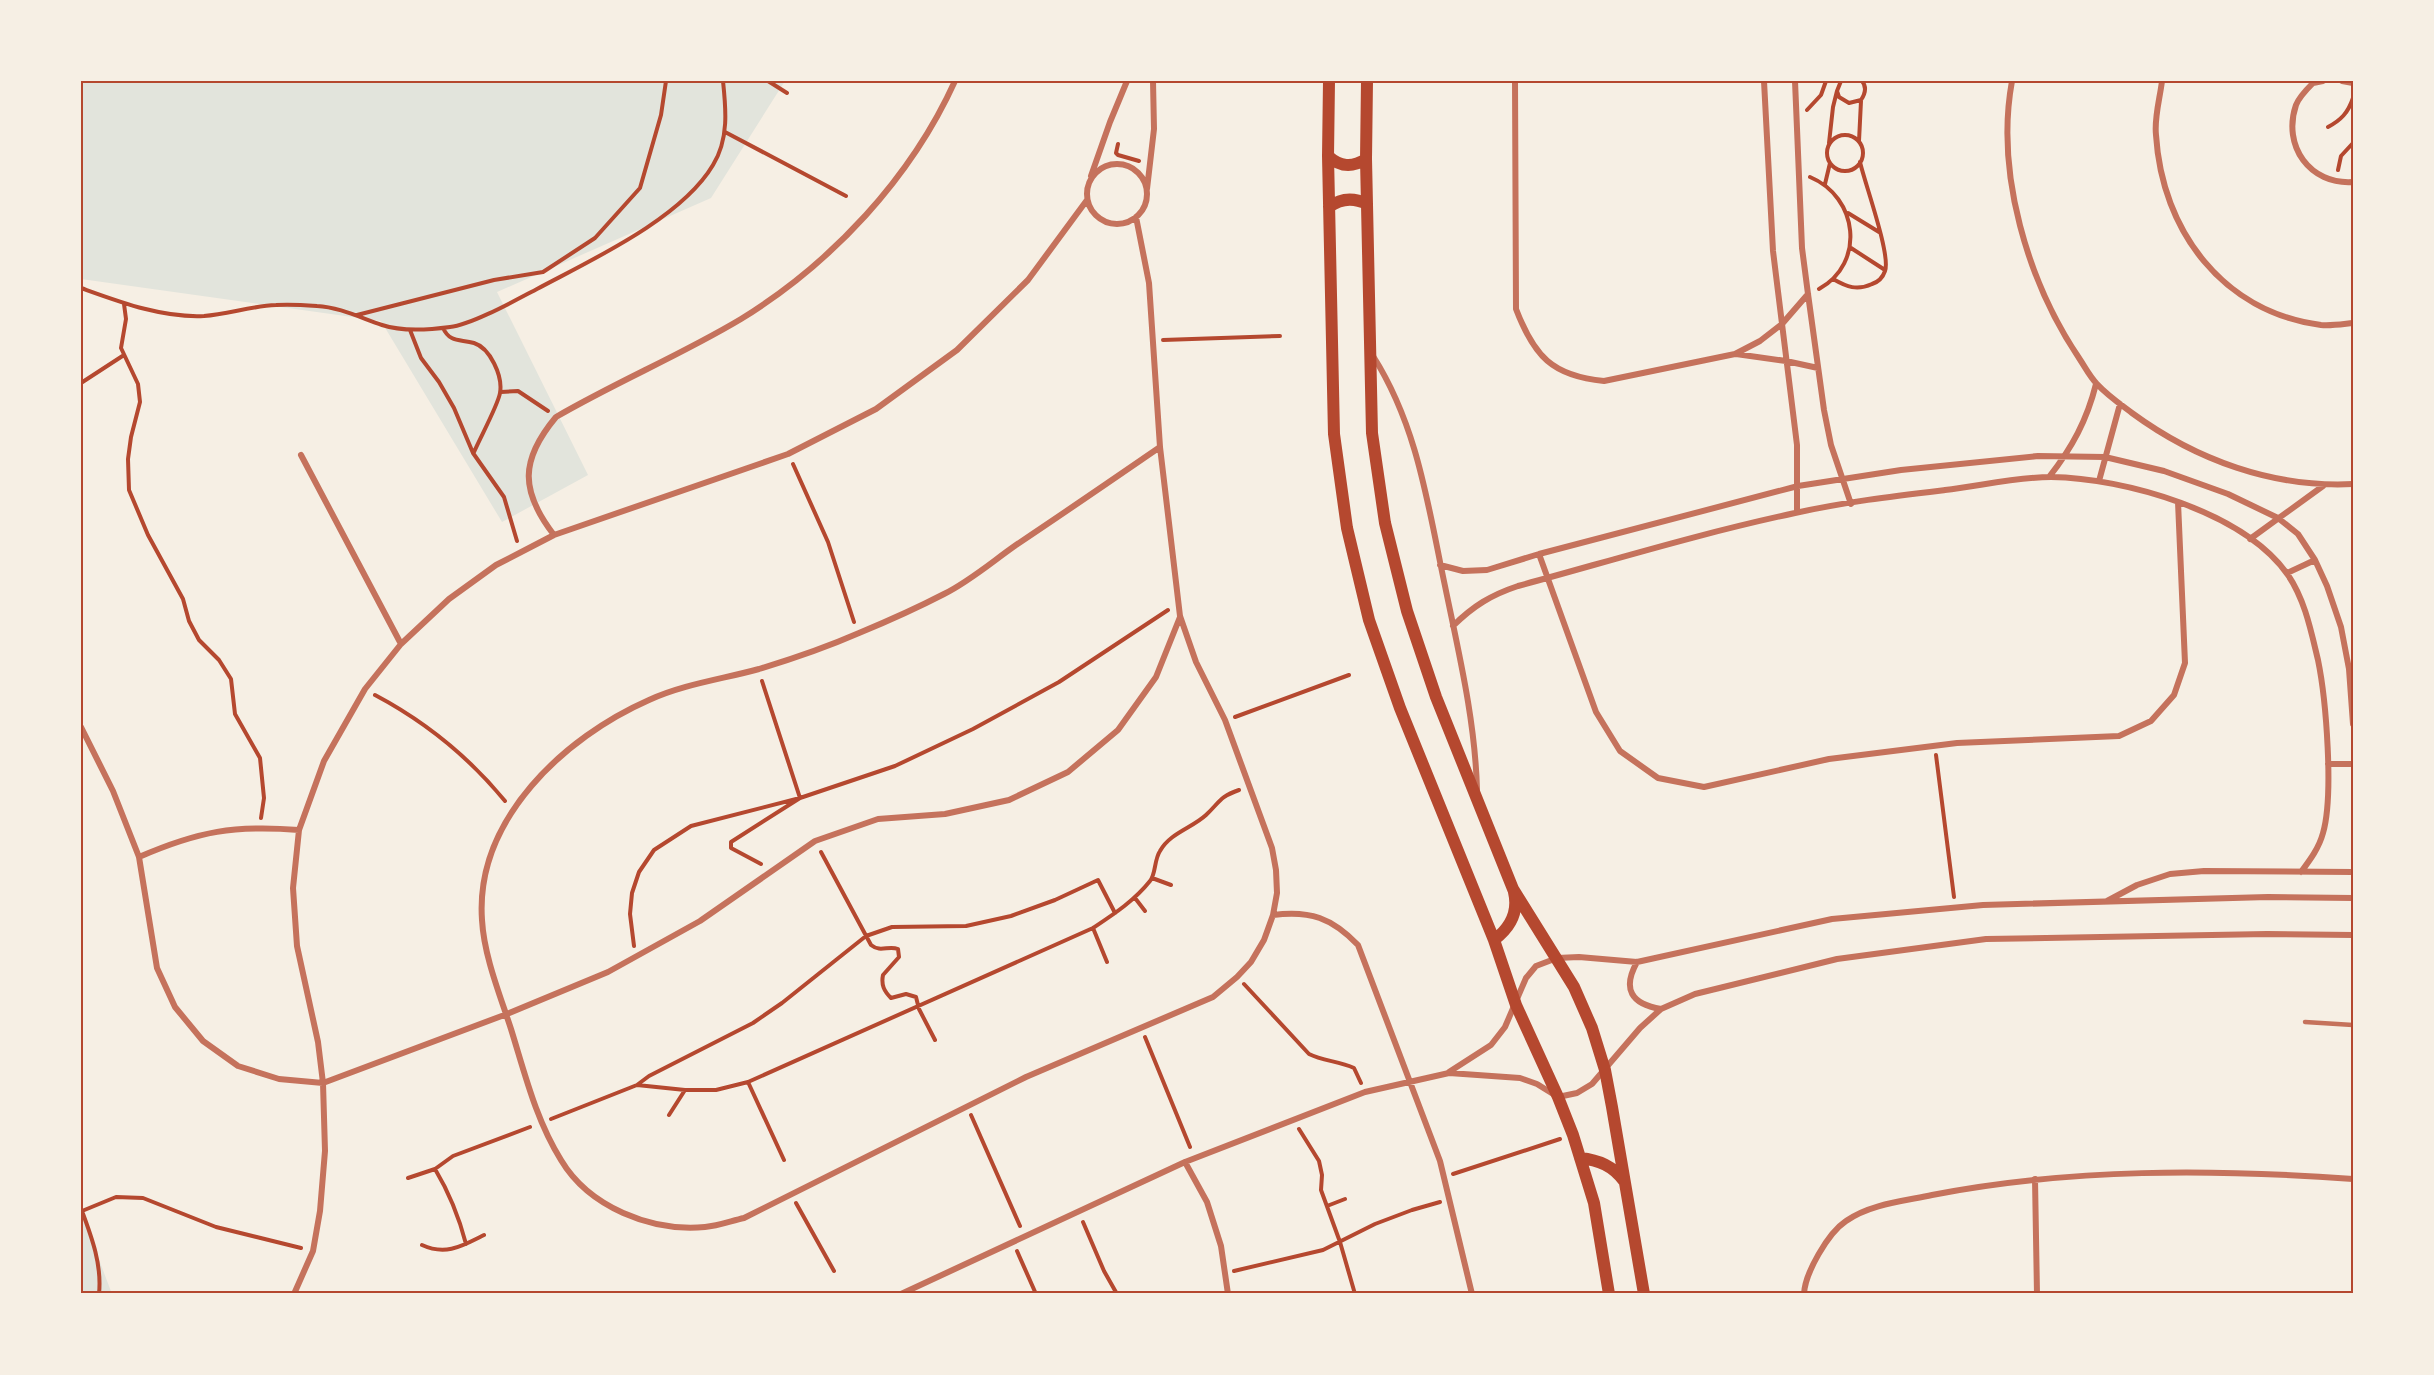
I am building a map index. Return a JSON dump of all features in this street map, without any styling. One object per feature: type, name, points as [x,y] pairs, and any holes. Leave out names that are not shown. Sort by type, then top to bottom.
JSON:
[{"type":"main road","points":[[1329,81],[1328,156],[1334,434],[1347,528],[1370,620],[1400,708],[1494,939],[1516,1005],[1573,1135],[1594,1203],[1609,1294]]},
{"type":"main road","points":[[1367,81],[1366,159],[1372,433],[1385,523],[1410,622],[1436,697],[1516,900],[1515,912],[1507,928],[1494,939]]},
{"type":"main road","points":[[1328,156],[1342,165],[1359,163],[1366,159]]},
{"type":"main road","points":[[1329,207],[1343,199],[1360,200],[1367,204]]},
{"type":"main road","points":[[1513,889],[1574,987],[1592,1028],[1605,1070],[1644,1294]]},
{"type":"main road","points":[[1580,1158],[1601,1162],[1619,1174],[1625,1182]]},
{"type":"street","points":[[554,535],[538,514],[529,489],[530,462],[539,438],[556,417],[741,319],[802,276],[857,225],[905,167],[945,103],[955,81]]},
{"type":"street","points":[[294,1294],[313,1251],[320,1211],[325,1151],[323,1083],[318,1042],[297,946],[293,888],[299,830],[324,761],[365,689],[401,644],[449,599],[496,565],[520,551],[554,535],[788,454],[876,409],[957,350],[1028,280],[1087,200],[1090,181],[1127,81]]},
{"type":"street","points":[[1087,200],[1098,217],[1117,224],[1136,217],[1143,209],[1155,129],[1153,81]]},
{"type":"street","points":[[1515,81],[1516,309],[1527,338],[1547,361],[1564,372],[1584,379],[1605,381],[1736,354],[1760,341],[1782,324],[1808,294]]},
{"type":"street","points":[[1764,81],[1773,251],[1797,445],[1797,512]]},
{"type":"street","points":[[1795,81],[1802,248],[1808,294],[1826,421],[1841,479],[1851,504]]},
{"type":"street","points":[[2012,81],[2008,101],[2009,164],[2019,225],[2039,284],[2067,340],[2096,384],[2158,432],[2214,460],[2273,479],[2323,486],[2353,484]]},
{"type":"street","points":[[2162,81],[2155,133],[2163,188],[2185,238],[2220,280],[2267,311],[2322,325],[2353,323]]},
{"type":"street","points":[[2323,81],[2312,82],[2296,103],[2291,129],[2295,146],[2298,154],[2315,174],[2339,183],[2353,182]]},
{"type":"street","points":[[2342,81],[2353,83]]},
{"type":"street","points":[[1090,181],[1103,167],[1121,165],[1138,173],[1146,189]]},
{"type":"street","points":[[1136,217],[1149,284],[1160,447],[1180,616],[1196,662],[1226,720],[1274,859],[1276,893],[1273,915],[1264,940],[1251,962],[1213,997],[1026,1077],[744,1218],[706,1227],[667,1227],[629,1216],[595,1197],[566,1170],[546,1136],[490,959],[482,921],[483,882],[494,844],[513,811],[541,775],[574,744],[612,718],[653,698],[758,669],[857,634],[947,593],[1160,447]]},
{"type":"street","points":[[1370,352],[1387,378],[1406,418],[1419,461],[1472,728],[1477,799]]},
{"type":"street","points":[[1736,354],[1818,368]]},
{"type":"street","points":[[2049,477],[2066,455],[2085,421],[2096,384]]},
{"type":"street","points":[[2099,481],[2120,404]]},
{"type":"street","points":[[301,455],[401,644]]},
{"type":"street","points":[[1440,565],[1464,571],[1487,570],[1539,554],[1798,486],[1841,479],[1901,470],[2038,456],[2066,455],[2105,458],[2164,471],[2228,494],[2278,518],[2298,534],[2328,586],[2341,627],[2349,669],[2353,724]]},
{"type":"street","points":[[1453,626],[1471,608],[1493,594],[1713,532],[1797,512],[2049,477],[2099,481],[2178,502],[2217,517],[2250,539],[2287,573],[2299,593],[2320,673],[2328,764],[2324,833],[2315,854],[2301,872]]},
{"type":"street","points":[[2250,539],[2323,486]]},
{"type":"street","points":[[1539,554],[1596,712],[1620,751],[1658,778],[1704,787],[1829,759],[1957,743],[2120,736],[2151,721],[2174,695],[2185,663],[2178,502]]},
{"type":"street","points":[[2287,573],[2315,560]]},
{"type":"street","points":[[81,728],[113,791],[139,857],[157,968],[182,1016],[203,1041],[238,1066],[279,1078],[323,1083],[507,1014],[608,972],[700,921],[815,841],[878,819],[945,814],[1009,800],[1068,772],[1118,730],[1156,677],[1180,616]]},
{"type":"street","points":[[2328,764],[2353,764]]},
{"type":"street","points":[[139,857],[177,840],[218,831],[259,827],[299,830]]},
{"type":"street","points":[[2106,902],[2136,885],[2170,874],[2204,871],[2353,872]]},
{"type":"street","points":[[1449,1073],[1491,1045],[1505,1027],[1526,978],[1536,966],[1557,958],[1580,957],[1637,962],[1832,919],[1983,904],[2268,897],[2353,898]]},
{"type":"street","points":[[1273,915],[1292,912],[1320,918],[1345,931],[1358,945],[1440,1161],[1472,1294]]},
{"type":"street","points":[[901,1294],[1185,1162],[1365,1092],[1449,1073],[1520,1078],[1537,1084],[1558,1097],[1576,1093],[1592,1084],[1640,1028],[1661,1009],[1695,994],[1838,959],[1986,939],[2178,935],[2353,935]]},
{"type":"street","points":[[1637,962],[1629,977],[1631,994],[1644,1006],[1661,1009]]},
{"type":"street","points":[[1185,1162],[1207,1202],[1221,1246],[1228,1294]]},
{"type":"street","points":[[1804,1294],[1804,1286],[1823,1246],[1846,1221],[1882,1205],[2035,1179],[2133,1172],[2353,1179]]},
{"type":"street","points":[[2035,1179],[2037,1294]]},
{"type":"lane","points":[[2305,1022],[2353,1025]]},
{"type":"path","points":[[357,315],[494,280],[543,273],[596,238],[640,188],[661,115],[666,81]]},
{"type":"path","points":[[81,288],[124,304],[165,313],[203,316],[277,304],[320,306],[357,315],[384,326],[410,330],[453,327],[508,304],[629,240],[693,191],[714,164],[725,132],[726,109],[723,81]]},
{"type":"path","points":[[768,81],[787,93]]},
{"type":"path","points":[[1796,118],[1815,102],[1828,81],[1840,83],[1833,107],[1827,150],[1830,164],[1825,184]]},
{"type":"path","points":[[1830,164],[1842,171],[1855,167],[1860,162],[1862,156],[1859,143],[1861,100],[1865,89],[1863,82]]},
{"type":"path","points":[[1837,91],[1839,97],[1849,103],[1861,100]]},
{"type":"path","points":[[2328,127],[2340,121],[2349,111],[2353,99]]},
{"type":"path","points":[[725,132],[846,196]]},
{"type":"path","points":[[1829,144],[1840,136],[1848,136],[1859,143]]},
{"type":"path","points":[[2339,183],[2338,170],[2341,156],[2353,142]]},
{"type":"path","points":[[1833,279],[1847,288],[1864,288],[1879,281],[1886,270],[1884,246],[1860,162]]},
{"type":"path","points":[[1798,174],[1812,177],[1825,184],[1838,196],[1847,212],[1852,230],[1851,248],[1844,265],[1822,288],[1808,294]]},
{"type":"path","points":[[1847,212],[1879,232]]},
{"type":"path","points":[[1851,248],[1886,270]]},
{"type":"path","points":[[124,304],[126,319],[121,348],[138,384],[140,402],[128,459],[129,490],[148,535],[183,599],[189,621],[199,640],[219,660],[231,679],[235,714],[260,758],[262,767],[264,798],[259,827]]},
{"type":"path","points":[[443,328],[450,338],[456,341],[472,342],[488,351],[493,359],[501,392],[473,453]]},
{"type":"path","points":[[410,330],[422,358],[454,408],[473,453],[504,497],[520,551]]},
{"type":"path","points":[[1153,341],[1280,336]]},
{"type":"path","points":[[81,383],[124,355]]},
{"type":"path","points":[[501,392],[518,391],[556,417]]},
{"type":"path","points":[[788,454],[828,542],[857,634]]},
{"type":"path","points":[[635,958],[630,914],[632,893],[639,872],[654,850],[691,826],[800,798],[895,765],[973,729],[1059,682],[1179,604]]},
{"type":"path","points":[[758,669],[800,798]]},
{"type":"path","points":[[1226,720],[1349,675]]},
{"type":"path","points":[[365,689],[408,712],[447,740],[483,774],[513,811]]},
{"type":"path","points":[[1935,746],[1955,907]]},
{"type":"path","points":[[637,1084],[685,1090],[716,1090],[748,1082],[1093,928],[1135,898],[1152,878],[1154,864],[1160,850],[1170,839],[1206,814],[1216,802],[1228,794],[1250,787]]},
{"type":"path","points":[[771,870],[731,848],[731,842],[800,798]]},
{"type":"path","points":[[815,841],[870,945],[885,950],[894,947],[898,949],[899,957],[883,975],[883,988],[891,998],[913,995],[918,998],[919,1007],[935,1040]]},
{"type":"path","points":[[1152,878],[1171,885]]},
{"type":"path","points":[[408,1178],[435,1170],[453,1156],[637,1084],[753,1023],[866,936],[892,927],[966,926],[1011,916],[1055,900],[1098,880],[1115,913]]},
{"type":"path","points":[[1135,898],[1145,911]]},
{"type":"path","points":[[1093,928],[1107,962]]},
{"type":"path","points":[[1237,977],[1309,1054],[1318,1059],[1341,1062],[1354,1068],[1365,1092]]},
{"type":"path","points":[[1141,1028],[1195,1159]]},
{"type":"path","points":[[748,1082],[784,1160]]},
{"type":"path","points":[[669,1115],[685,1090]]},
{"type":"path","points":[[967,1107],[1025,1237]]},
{"type":"path","points":[[1294,1120],[1319,1161],[1322,1175],[1321,1190],[1340,1242],[1353,1294]]},
{"type":"path","points":[[1444,1178],[1573,1135]]},
{"type":"path","points":[[435,1170],[449,1192],[466,1244]]},
{"type":"path","points":[[791,1195],[834,1271]]},
{"type":"path","points":[[99,1294],[96,1249],[82,1210],[116,1197],[143,1198],[216,1227],[313,1251]]},
{"type":"path","points":[[1327,1206],[1345,1199]]},
{"type":"path","points":[[1225,1273],[1323,1250],[1375,1224],[1449,1199]]},
{"type":"path","points":[[1078,1212],[1104,1271],[1117,1294]]},
{"type":"path","points":[[422,1245],[444,1251],[484,1235]]},
{"type":"path","points":[[1013,1242],[1036,1294]]},
{"type":"shaded area","points":[[81,81],[785,81],[711,198],[497,292],[588,475],[502,522],[381,321],[81,279]]},
{"type":"shaded area","points":[[81,1212],[112,1294],[81,1294]]}]
